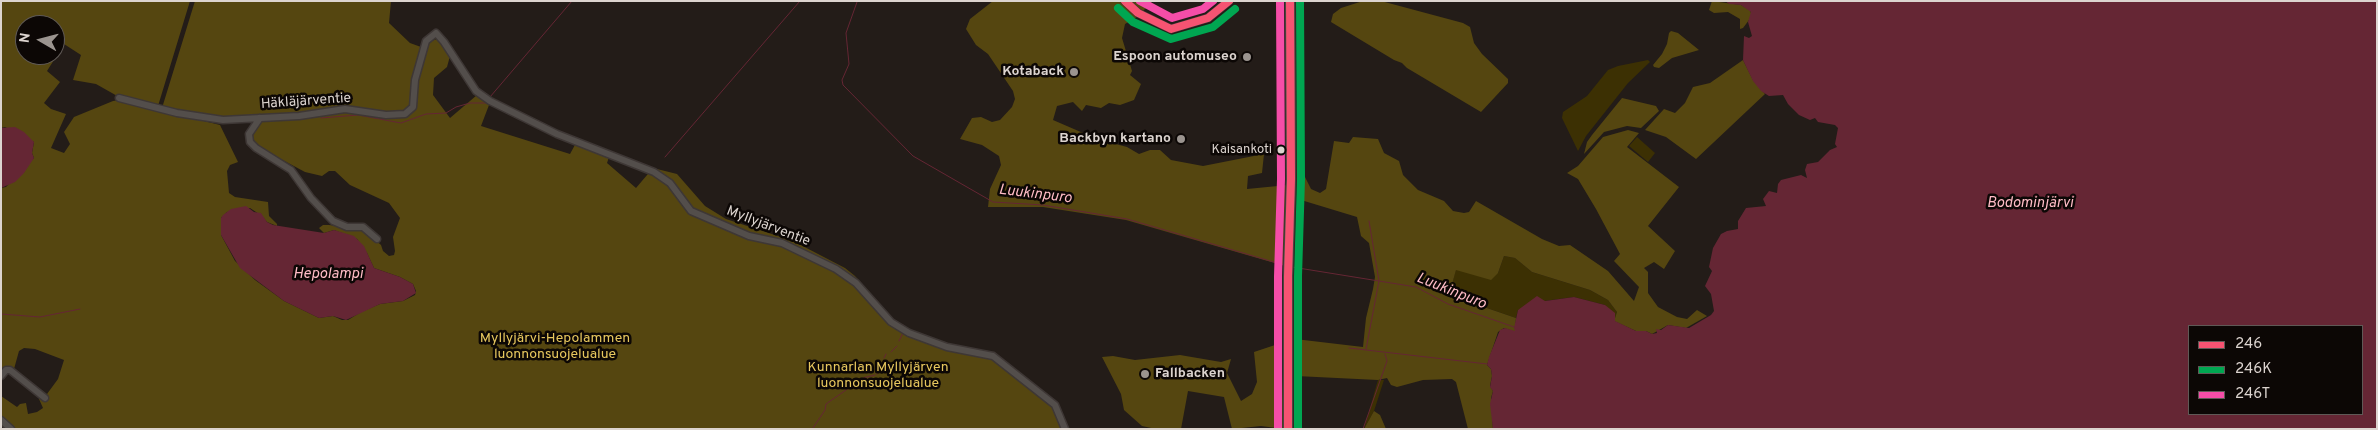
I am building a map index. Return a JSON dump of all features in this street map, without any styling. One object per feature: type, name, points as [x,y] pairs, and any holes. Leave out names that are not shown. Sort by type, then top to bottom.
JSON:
[{"type":"main road","points":[[1288,429],[1288,276],[1291,179],[1290,1]]},
{"type":"street","points":[[1125,1],[1138,13],[1171,29],[1208,18],[1229,1]]},
{"type":"street","name":"Häkläjärventie","points":[[119,98],[201,117],[223,120],[307,115],[345,109],[386,115],[408,113],[414,103],[415,80],[423,47],[427,38],[436,33]]},
{"type":"street","name":"Myllyjärventie","points":[[436,33],[476,91],[490,101],[558,134],[654,172],[670,183],[691,211],[749,236],[782,243],[836,269],[856,284],[887,318],[909,333],[947,346],[993,356],[1056,405],[1065,429]]},
{"type":"street","points":[[260,118],[248,134],[250,142],[256,148],[291,170],[311,198],[333,221],[347,227],[363,227],[377,239]]},
{"type":"street","points":[[1,376],[6,370],[10,370],[45,398]]},
{"type":"street","points":[[1,420],[11,429]]},
{"type":"shaded area","points":[[1648,60],[1650,62],[1628,83],[1586,136],[1578,151],[1562,118],[1563,112],[1587,96],[1608,70]]},
{"type":"shaded area","points":[[1637,137],[1655,153],[1648,162],[1629,146]]},
{"type":"shaded area","points":[[1504,256],[1515,258],[1532,272],[1590,290],[1608,300],[1617,312],[1614,321],[1605,305],[1574,297],[1544,301],[1518,310],[1516,318],[1449,295],[1456,269],[1498,273]]},
{"type":"shaded area","points":[[1378,380],[1384,380],[1374,411],[1364,429]]},
{"type":"green space","points":[[1,1],[190,1],[158,106],[119,97],[96,84],[73,80],[81,55],[65,45],[65,15],[15,15],[15,65],[51,65],[47,71],[60,82],[44,103],[51,109],[66,114],[51,148],[64,153],[70,144],[64,132],[74,117],[120,100],[220,125],[238,162],[230,165],[227,171],[229,193],[235,197],[268,202],[269,216],[277,224],[277,226],[267,222],[250,208],[227,212],[221,218],[221,235],[235,261],[255,280],[284,301],[319,318],[333,316],[342,320],[348,320],[380,304],[403,301],[415,295],[416,291],[413,284],[400,277],[374,268],[367,253],[357,239],[334,230],[324,233],[319,228],[323,225],[329,225],[363,229],[381,245],[383,251],[389,256],[394,255],[393,237],[400,218],[389,203],[350,185],[335,171],[329,171],[322,176],[305,172],[260,148],[250,137],[261,119],[346,111],[409,114],[416,81],[428,42],[437,39],[450,56],[447,67],[434,78],[433,95],[450,118],[477,95],[489,105],[481,126],[570,154],[576,143],[609,157],[607,163],[636,188],[653,168],[677,174],[705,206],[726,219],[793,241],[845,268],[855,276],[881,305],[873,308],[888,323],[947,349],[991,359],[1055,409],[1063,429],[13,429],[2,419],[1,396],[17,407],[20,404],[26,403],[28,414],[37,412],[43,408],[40,397],[46,399],[47,394],[58,379],[64,360],[35,349],[24,348],[19,351],[14,369],[5,368],[1,370],[1,188],[6,187],[34,158],[32,153],[34,142],[5,127],[1,128]]},
{"type":"green space","points":[[195,1],[391,1],[389,23],[410,43],[421,47],[413,80],[411,107],[407,112],[387,113],[356,108],[223,118],[162,108]]},
{"type":"green space","points":[[993,1],[1153,1],[1137,17],[1125,24],[1122,38],[1132,71],[1130,75],[1141,84],[1134,100],[1120,105],[1109,103],[1101,108],[1086,105],[1082,111],[1073,102],[1057,106],[1053,120],[1097,139],[1127,147],[1139,154],[1150,150],[1160,150],[1171,160],[1203,166],[1264,154],[1262,173],[1248,176],[1247,189],[1288,185],[1285,266],[1126,220],[1043,207],[988,207],[990,189],[1001,165],[999,156],[982,145],[960,139],[972,118],[981,117],[992,122],[1000,120],[1012,107],[1015,99],[1013,91],[988,54],[976,45],[966,29],[970,19]]},
{"type":"green space","points":[[1363,1],[1381,1],[1463,23],[1470,27],[1474,43],[1482,54],[1508,79],[1508,83],[1481,112],[1331,22],[1333,14],[1341,8]]},
{"type":"green space","points":[[1712,1],[1741,5],[1750,10],[1752,16],[1743,28],[1740,29],[1740,19],[1728,12],[1714,13],[1709,10]]},
{"type":"green space","points":[[1671,31],[1678,33],[1699,50],[1672,58],[1659,68],[1654,67],[1653,65],[1667,44]]},
{"type":"green space","points":[[1743,60],[1753,80],[1765,94],[1696,159],[1666,137],[1645,130],[1664,109],[1675,113],[1685,103],[1693,87],[1710,83]]},
{"type":"green space","points":[[1622,98],[1656,106],[1659,111],[1641,128],[1627,126],[1604,132],[1584,154],[1587,142]]},
{"type":"green space","points":[[1628,130],[1639,133],[1627,147],[1679,187],[1648,226],[1675,251],[1664,269],[1654,262],[1644,268],[1648,272],[1648,293],[1658,307],[1677,317],[1687,319],[1697,310],[1707,316],[1686,328],[1668,325],[1652,334],[1646,331],[1636,331],[1614,321],[1617,312],[1608,300],[1590,290],[1532,272],[1515,258],[1504,256],[1498,273],[1491,280],[1456,270],[1449,295],[1516,318],[1515,332],[1504,328],[1498,332],[1487,365],[1491,369],[1492,376],[1490,386],[1493,391],[1491,398],[1493,429],[1468,429],[1456,382],[1452,379],[1423,380],[1397,387],[1391,385],[1387,378],[1378,380],[1296,376],[1295,339],[1363,347],[1366,318],[1375,277],[1369,243],[1361,236],[1357,217],[1301,200],[1303,173],[1311,189],[1320,193],[1326,189],[1334,141],[1349,143],[1353,137],[1378,139],[1384,153],[1399,161],[1403,175],[1418,190],[1444,201],[1453,211],[1469,212],[1476,201],[1542,239],[1559,246],[1570,245],[1608,271],[1634,301],[1639,287],[1614,261],[1620,254],[1596,209],[1578,179],[1567,173],[1578,166],[1603,137]]},
{"type":"green space","points":[[1281,343],[1284,429],[1261,426],[1232,429],[1224,397],[1188,391],[1181,429],[1156,429],[1142,426],[1124,410],[1121,394],[1102,357],[1113,356],[1135,360],[1180,355],[1221,362],[1231,359],[1227,373],[1241,401],[1252,394],[1257,382],[1254,352]]},
{"type":"green space","points":[[1374,411],[1380,415],[1386,429],[1364,429]]},
{"type":"water","name":"Bodominjärvi","points":[[1725,1],[2377,1],[2377,429],[1493,429],[1490,404],[1493,391],[1490,387],[1492,376],[1491,369],[1487,365],[1500,330],[1505,328],[1515,331],[1518,310],[1537,296],[1545,301],[1574,297],[1605,305],[1615,313],[1615,321],[1636,331],[1646,331],[1652,334],[1657,333],[1656,329],[1661,330],[1668,325],[1689,328],[1711,315],[1714,311],[1711,294],[1705,286],[1712,271],[1709,267],[1713,248],[1721,234],[1738,229],[1738,221],[1746,208],[1766,206],[1763,199],[1769,191],[1777,193],[1778,184],[1781,180],[1801,175],[1807,178],[1805,170],[1807,164],[1818,162],[1830,150],[1837,147],[1835,144],[1838,128],[1835,125],[1818,122],[1815,118],[1810,120],[1799,115],[1788,104],[1783,95],[1769,96],[1761,91],[1753,81],[1743,60],[1744,36],[1749,38],[1752,36],[1748,22],[1751,12],[1741,5],[1729,4]]},
{"type":"water","points":[[15,127],[24,132],[34,142],[32,153],[34,158],[15,182],[1,188],[1,128]]},
{"type":"water","name":"Hepolampi","points":[[246,206],[254,212],[261,213],[267,222],[273,225],[324,233],[334,230],[354,236],[364,246],[374,268],[400,277],[413,284],[416,293],[403,301],[380,304],[346,320],[333,316],[319,318],[284,301],[240,268],[221,235],[221,218],[223,215],[231,209]]},
{"type":"waterway","points":[[490,97],[572,1]]},
{"type":"waterway","points":[[665,157],[800,1]]},
{"type":"waterway","name":"Luukinpuro","points":[[857,2],[846,33],[849,64],[842,80],[843,85],[913,156],[993,202],[1043,205],[1127,219],[1284,265]]},
{"type":"waterway","points":[[321,118],[358,115],[401,123],[426,114],[446,113],[456,107],[470,103],[486,103]]},
{"type":"waterway","points":[[1366,349],[1379,281],[1369,221]]},
{"type":"waterway","name":"Luukinpuro","points":[[1292,267],[1416,287],[1448,304],[1514,327]]},
{"type":"waterway","points":[[1,314],[40,317],[80,309]]},
{"type":"waterway","points":[[899,341],[903,333]]},
{"type":"waterway","points":[[891,352],[897,346]]},
{"type":"waterway","points":[[1349,348],[1487,364]]},
{"type":"waterway","points":[[884,358],[886,354]]},
{"type":"waterway","points":[[1363,429],[1387,361],[1385,354]]},
{"type":"waterway","points":[[813,428],[825,410],[826,404],[863,378],[875,375]]},
{"type":"transit line","name":"246","points":[[1125,1],[1138,13],[1171,29],[1208,18],[1229,1]]},
{"type":"transit line","name":"246T","points":[[1140,1],[1172,18],[1203,9],[1213,1]]},
{"type":"transit line","name":"246T","points":[[1278,429],[1278,276],[1281,179],[1280,1]]},
{"type":"transit line","name":"246","points":[[1288,429],[1288,276],[1291,179],[1290,1]]},
{"type":"transit line","name":"246K","points":[[1298,429],[1298,276],[1301,179],[1300,1]]},
{"type":"transit line","name":"246K","points":[[1118,8],[1133,22],[1171,39],[1213,27],[1235,9]]},
{"type":"place","name":"Espoon automuseo","points":[[1247,57]]},
{"type":"place","name":"Kotaback","points":[[1074,72]]},
{"type":"place","name":"Backbyn kartano","points":[[1181,139]]},
{"type":"place","name":"Kaisankoti","points":[[1281,150]]},
{"type":"place","name":"Fallbacken","points":[[1145,374]]},
{"type":"park label","name":"Myllyjärvi-Hepolammen luonnonsuojelualue","points":[[555,348]]},
{"type":"park label","name":"Kunnarlan Myllyjärven luonnonsuojelualue","points":[[878,376]]}]
